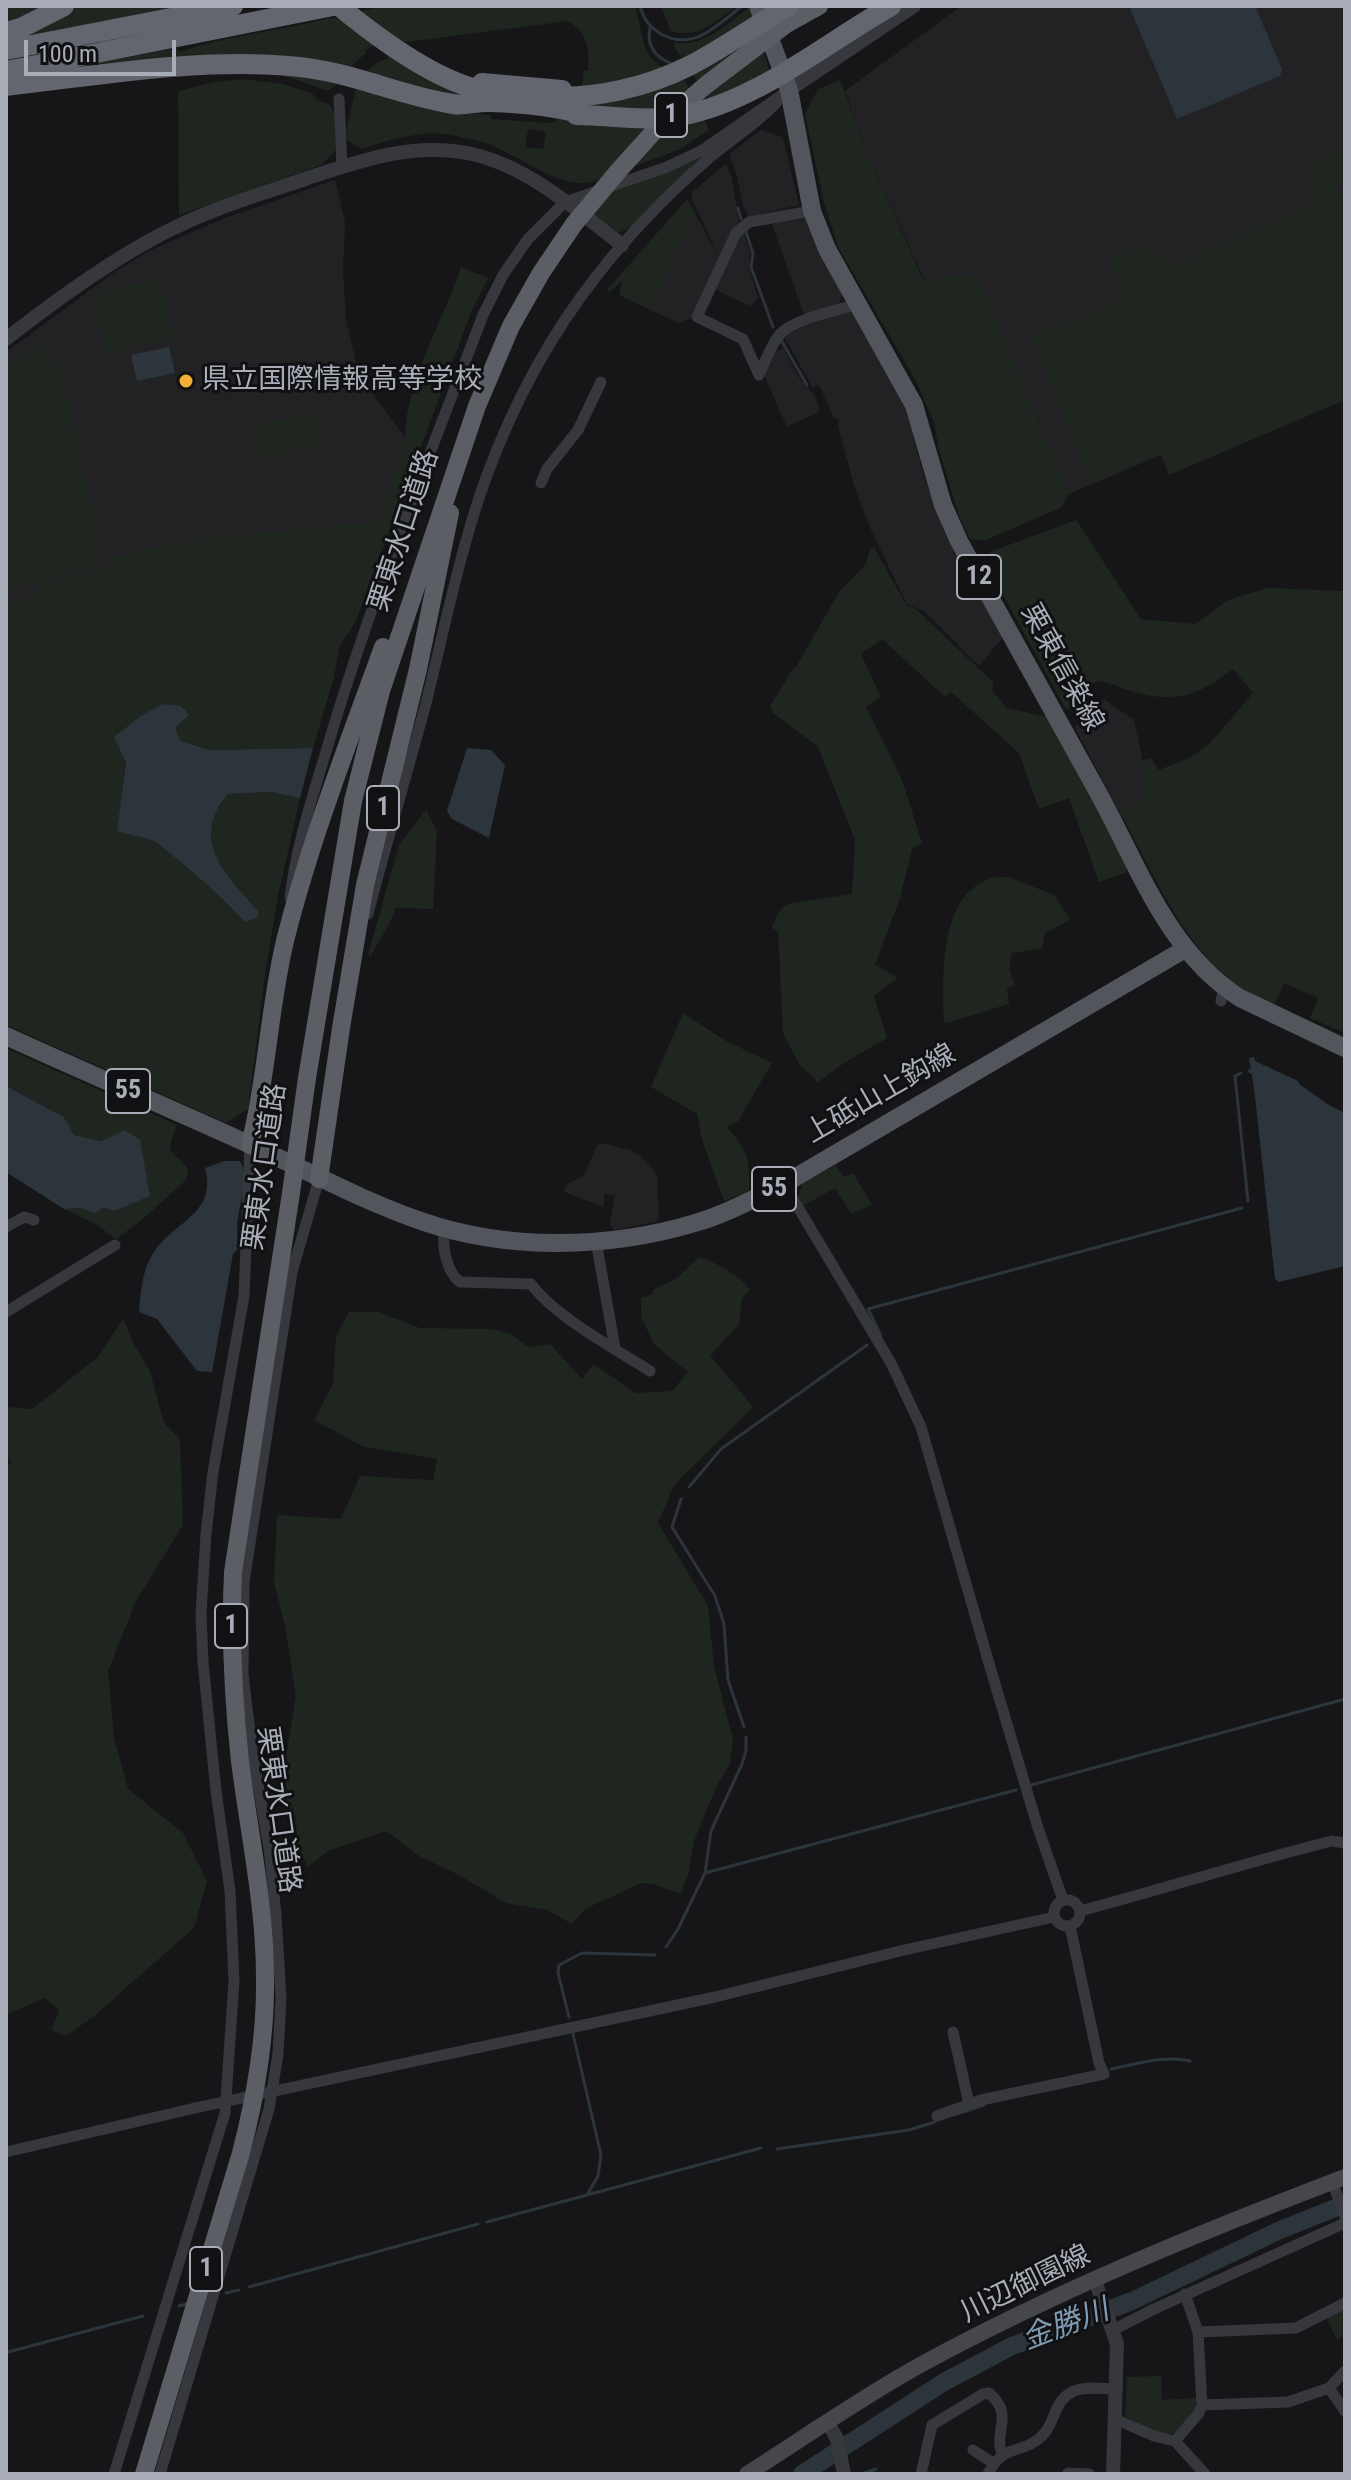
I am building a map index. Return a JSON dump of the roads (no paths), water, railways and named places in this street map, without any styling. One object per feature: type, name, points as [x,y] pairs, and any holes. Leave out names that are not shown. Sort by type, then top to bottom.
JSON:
[{"type":"highway","points":[[6,32],[64,6]]},
{"type":"highway","points":[[6,50],[233,6]]},
{"type":"highway","points":[[6,71],[336,6],[404,54],[478,91],[555,97],[679,116],[722,105],[755,89],[891,6]]},
{"type":"highway","name":"栗東水口道路","points":[[144,2474],[241,2153],[260,2061],[264,2020],[264,1939],[233,1687],[233,1572],[307,1078],[356,787],[381,691],[464,440],[511,326],[541,273],[574,224],[659,126],[706,85],[776,13],[819,6]]},
{"type":"highway","points":[[6,86],[139,70],[232,63],[331,72],[458,105],[487,102],[559,107],[592,105],[686,67],[776,13]]},
{"type":"highway","name":"1","points":[[250,1145],[259,1111],[285,943],[334,784],[392,622],[464,440]]},
{"type":"highway","name":"1","points":[[319,1179],[365,885],[418,669],[464,440]]},
{"type":"main road","name":"栗東信楽線","points":[[776,13],[812,211],[827,249],[914,405],[943,505],[959,541],[1166,923],[1223,995],[1253,1005],[1345,1048]]},
{"type":"main road","name":"上砥山上鈎線","points":[[6,1036],[385,1208],[445,1228],[532,1243],[596,1241],[641,1236],[697,1223],[784,1184],[1185,949]]},
{"type":"main road","name":"川辺御園線","points":[[747,2474],[830,2426],[883,2386],[924,2363],[1098,2287],[1210,2229],[1337,2182]]},
{"type":"street","points":[[285,943],[292,876],[305,822],[361,639],[483,315],[503,275],[528,239],[565,202],[667,167],[701,151],[914,6]]},
{"type":"street","points":[[356,937],[366,922],[467,540],[487,476],[535,370],[571,312],[622,245],[658,205],[732,139],[768,112],[789,90]]},
{"type":"street","points":[[339,99],[342,167]]},
{"type":"street","points":[[6,339],[105,268],[161,234],[209,212],[389,153],[423,149],[458,151],[489,159],[509,167],[565,202],[622,245]]},
{"type":"street","points":[[812,211],[743,225],[736,233],[697,317],[743,339],[759,375],[784,331],[804,321],[858,304]]},
{"type":"street","points":[[541,483],[547,469],[578,430],[601,382]]},
{"type":"street","points":[[114,2474],[211,2164],[226,2101],[234,1981],[230,1891],[204,1677],[201,1614],[213,1472],[244,1296],[250,1145]]},
{"type":"street","points":[[160,2474],[265,2124],[278,2054],[281,1998],[276,1914],[243,1675],[244,1582],[292,1272],[319,1179]]},
{"type":"street","points":[[784,1184],[891,1363],[921,1427],[1038,1828],[1063,1900]]},
{"type":"street","points":[[6,1227],[24,1217],[34,1220]]},
{"type":"street","points":[[445,1228],[442,1240],[453,1277],[460,1282],[531,1284],[572,1320],[650,1371]]},
{"type":"street","points":[[596,1241],[615,1348]]},
{"type":"street","points":[[6,1312],[115,1245]]},
{"type":"street","points":[[1080,1911],[1244,1863],[1332,1841],[1345,1843]]},
{"type":"street","points":[[1063,1900],[1073,1901],[1080,1911],[1078,1919],[1070,1926],[1059,1924],[1054,1917],[1056,1905],[1063,1900]]},
{"type":"street","points":[[6,2152],[226,2101],[715,1997],[1054,1917]]},
{"type":"street","points":[[937,2116],[969,2104],[1104,2074],[1099,2063],[1070,1926]]},
{"type":"street","points":[[953,2032],[969,2104]]},
{"type":"street","points":[[1112,2328],[1345,2219],[1337,2182]]},
{"type":"street","points":[[1098,2287],[1117,2344],[1113,2474]]},
{"type":"street","points":[[1175,2441],[1199,2413],[1202,2405],[1198,2332],[1185,2294]]},
{"type":"street","points":[[1198,2332],[1296,2328],[1345,2303]]},
{"type":"street","points":[[1202,2405],[1288,2402],[1329,2388],[1345,2371]]},
{"type":"street","points":[[1329,2388],[1345,2411]]},
{"type":"street","points":[[994,2464],[1044,2435],[1061,2398],[1077,2390],[1117,2389]]},
{"type":"street","points":[[921,2474],[932,2425],[989,2393],[1003,2415],[994,2464]]},
{"type":"street","points":[[1115,2419],[1154,2436],[1175,2441],[1205,2474]]},
{"type":"street","points":[[830,2426],[837,2439],[844,2472]]},
{"type":"street","points":[[973,2450],[994,2464]]},
{"type":"street","points":[[1068,2473],[1089,2474]]},
{"type":"waterway","points":[[640,6],[654,29],[674,39],[685,40],[706,33],[742,6]]},
{"type":"waterway","points":[[650,28],[649,40],[653,50],[672,64]]},
{"type":"waterway","points":[[738,208],[741,219]]},
{"type":"waterway","points":[[745,229],[753,253],[751,267],[773,327]]},
{"type":"waterway","points":[[781,340],[807,385]]},
{"type":"waterway","points":[[1241,1073],[1235,1076],[1248,1201]]},
{"type":"waterway","points":[[881,1336],[868,1309],[1242,1208]]},
{"type":"waterway","points":[[689,1487],[721,1449],[867,1345]]},
{"type":"waterway","points":[[681,1499],[672,1527],[715,1596],[724,1624],[728,1680],[744,1727]]},
{"type":"waterway","points":[[1031,1785],[1345,1699]]},
{"type":"waterway","points":[[666,1947],[705,1873],[711,1831],[742,1764],[746,1737]]},
{"type":"waterway","points":[[705,1873],[1016,1790]]},
{"type":"waterway","points":[[569,2017],[558,1973],[559,1965],[582,1953],[655,1955]]},
{"type":"waterway","points":[[487,2222],[587,2195],[598,2176],[601,2155],[573,2034]]},
{"type":"waterway","points":[[1111,2069],[1160,2060],[1190,2061]]},
{"type":"waterway","points":[[954,2115],[984,2105]]},
{"type":"waterway","points":[[777,2149],[909,2130],[935,2122]]},
{"type":"waterway","points":[[587,2195],[761,2148]]},
{"type":"waterway","name":"金勝川","points":[[802,2474],[944,2382],[1012,2346],[1132,2301],[1280,2230],[1345,2204]]},
{"type":"waterway","points":[[249,2287],[478,2224]]},
{"type":"waterway","points":[[226,2293],[239,2290]]},
{"type":"waterway","points":[[179,2306],[190,2303]]},
{"type":"waterway","points":[[8,2352],[143,2316]]},
{"type":"waterway","points":[[862,2474],[876,2469]]},
{"type":"place","name":"県立国際情報高等学校","points":[[186,381]]}]
